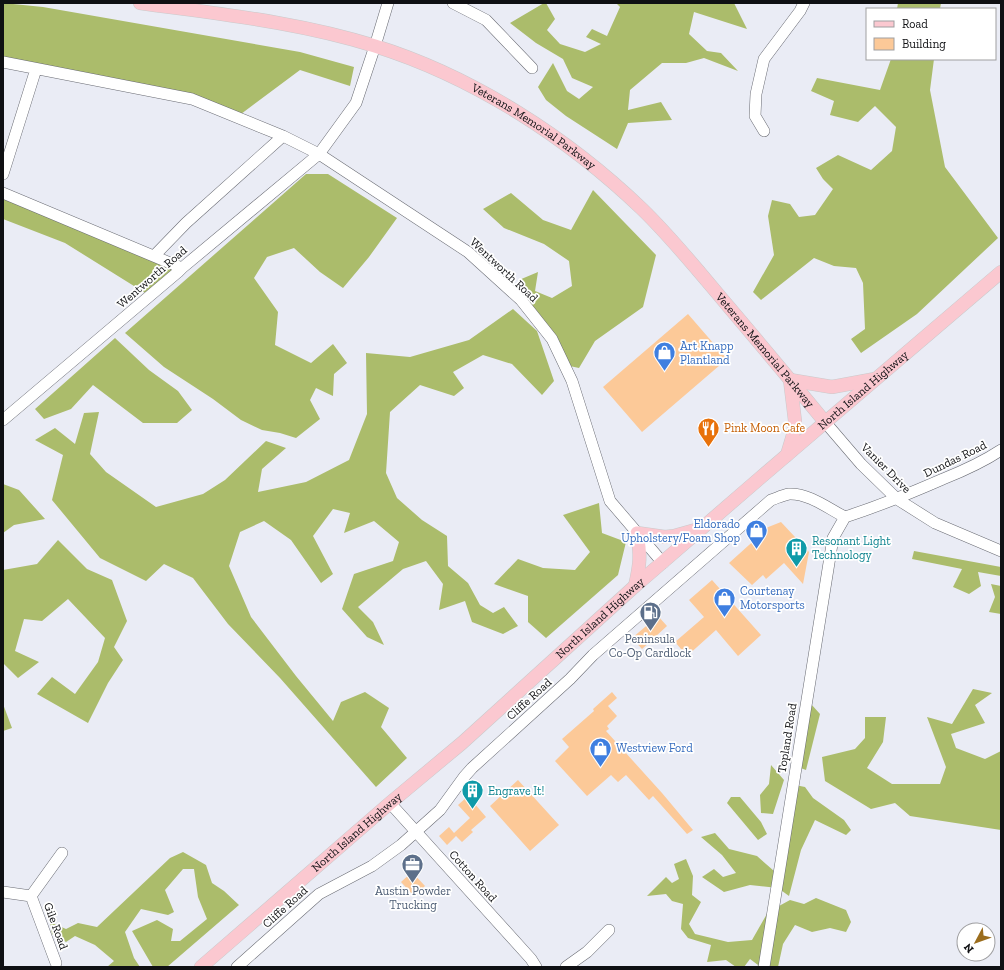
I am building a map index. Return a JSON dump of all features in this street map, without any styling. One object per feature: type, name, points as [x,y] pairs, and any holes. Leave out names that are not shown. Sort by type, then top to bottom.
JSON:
[{"type":"main road","name":"Veterans Memorial Parkway","points":[[140,3],[295,25],[375,46],[441,71],[501,102],[576,153],[643,210],[695,267],[826,422]]},
{"type":"main road","name":"North Island Highway","points":[[201,967],[390,803],[462,743],[635,586],[1001,272]]},
{"type":"main road","points":[[786,455],[793,435],[795,421],[790,380],[832,387],[876,379]]},
{"type":"main road","points":[[635,586],[640,566],[640,550],[637,533],[665,537],[703,528]]},
{"type":"street","name":"Wentworth Road","points":[[3,420],[319,154],[356,103],[388,3]]},
{"type":"street","points":[[453,3],[486,20],[532,68]]},
{"type":"street","points":[[764,131],[755,116],[756,94],[764,59],[800,11],[804,3]]},
{"type":"street","points":[[3,62],[192,99],[283,136],[319,154]]},
{"type":"street","points":[[3,174],[36,69]]},
{"type":"street","points":[[154,256],[191,218],[283,136]]},
{"type":"street","name":"Wentworth Road","points":[[319,154],[468,252],[521,300],[552,339],[572,381],[610,501],[663,563]]},
{"type":"street","points":[[3,193],[182,268]]},
{"type":"street","name":"Vanier Drive","points":[[826,422],[861,464],[897,499],[935,524],[1001,551]]},
{"type":"street","name":"Dundas Road","points":[[897,499],[978,464],[1001,450]]},
{"type":"street","name":"Cliffe Road","points":[[237,967],[319,894],[372,866],[401,845],[440,810],[472,768],[570,679],[593,656],[767,504],[785,495],[798,495],[813,500],[845,517]]},
{"type":"street","points":[[845,517],[897,499]]},
{"type":"street","name":"Topland Road","points":[[764,967],[833,538],[845,517]]},
{"type":"street","name":"Cotton Road","points":[[390,803],[532,960],[536,967]]},
{"type":"street","points":[[3,892],[31,896],[62,853]]},
{"type":"street","name":"Gile Road","points":[[31,896],[56,964]]},
{"type":"street","points":[[566,967],[587,952],[609,930]]},
{"type":"green space","points":[[3,3],[43,7],[300,52],[354,67],[350,86],[300,70],[237,117],[192,99],[3,62]]},
{"type":"green space","points":[[546,3],[555,19],[547,30],[560,44],[585,52],[601,44],[586,37],[592,29],[607,36],[620,7],[616,3],[734,3],[747,29],[694,12],[689,34],[707,51],[721,53],[738,71],[704,58],[686,63],[662,63],[630,90],[628,110],[661,102],[672,120],[628,123],[617,149],[566,116],[546,100],[538,87],[553,63],[567,91],[579,99],[593,87],[572,78],[563,59],[536,43],[510,23]]},
{"type":"green space","points":[[898,3],[941,3],[940,8],[897,8]]},
{"type":"green space","points":[[891,60],[934,60],[930,90],[945,167],[998,238],[917,314],[861,353],[851,339],[865,329],[863,283],[856,268],[834,266],[814,258],[761,300],[753,292],[774,255],[768,216],[772,200],[790,204],[799,217],[815,215],[833,189],[823,179],[816,168],[838,155],[871,170],[892,151],[896,127],[875,106],[858,122],[830,115],[834,101],[811,91],[817,78],[880,90]]},
{"type":"green space","points":[[306,174],[328,174],[397,218],[369,257],[343,288],[320,272],[294,248],[267,257],[254,278],[278,312],[275,345],[311,363],[333,344],[347,363],[334,374],[333,396],[316,388],[310,400],[320,419],[296,438],[280,433],[262,430],[241,420],[213,399],[164,367],[125,333]]},
{"type":"green space","points":[[593,190],[656,255],[643,307],[595,341],[579,368],[565,365],[531,307],[519,280],[538,272],[535,291],[552,298],[572,286],[569,261],[544,244],[504,228],[483,209],[511,193],[543,220],[571,230]]},
{"type":"green space","points":[[3,193],[182,268],[150,296],[65,243],[3,219]]},
{"type":"green space","points":[[513,309],[537,331],[554,381],[542,395],[512,364],[483,355],[453,372],[464,388],[454,396],[420,385],[390,412],[386,473],[397,498],[422,520],[447,536],[448,566],[468,583],[480,605],[493,613],[504,607],[518,626],[503,634],[472,622],[465,601],[439,610],[443,584],[426,561],[403,569],[358,607],[373,622],[384,645],[367,637],[342,609],[354,574],[393,561],[399,542],[374,521],[344,533],[350,513],[333,509],[313,536],[333,574],[321,583],[291,540],[264,521],[240,532],[229,566],[251,617],[333,721],[341,702],[365,692],[389,708],[381,727],[407,758],[376,787],[280,678],[228,624],[193,578],[164,564],[146,581],[100,558],[52,500],[63,455],[35,440],[55,428],[75,444],[84,413],[99,412],[90,454],[106,472],[156,507],[203,494],[225,480],[266,441],[286,448],[262,469],[258,492],[306,482],[349,460],[367,414],[366,353],[410,357],[469,340]]},
{"type":"green space","points":[[115,338],[149,370],[178,391],[192,410],[177,423],[143,423],[93,385],[71,409],[44,419],[35,409]]},
{"type":"green space","points":[[3,484],[19,490],[45,519],[14,525],[3,533]]},
{"type":"green space","points":[[599,503],[602,533],[626,542],[618,575],[546,638],[528,622],[528,596],[494,584],[518,559],[543,568],[575,570],[590,552],[563,515]]},
{"type":"green space","points":[[58,540],[87,569],[112,580],[127,621],[114,647],[123,660],[108,683],[88,723],[37,694],[52,677],[75,694],[98,662],[105,638],[68,599],[42,621],[24,619],[15,651],[39,662],[18,678],[3,663],[3,570],[37,564]]},
{"type":"green space","points":[[914,551],[1001,567],[1001,576],[978,572],[981,586],[969,594],[953,587],[962,569],[912,559]]},
{"type":"green space","points":[[991,584],[1001,586],[1001,614],[989,612],[995,597]]},
{"type":"green space","points":[[973,689],[992,693],[975,705],[985,723],[951,734],[956,748],[985,759],[1001,751],[1001,830],[910,816],[895,803],[871,809],[825,781],[822,757],[855,749],[865,738],[865,717],[886,717],[883,742],[867,768],[892,784],[940,784],[946,767],[927,717],[952,724]]},
{"type":"green space","points":[[3,704],[12,728],[3,731]]},
{"type":"green space","points":[[811,704],[820,714],[806,770],[792,765]]},
{"type":"green space","points":[[771,765],[784,780],[773,814],[761,813],[760,795],[769,784]]},
{"type":"green space","points":[[790,784],[805,787],[813,798],[844,820],[851,830],[846,835],[815,820],[801,850],[789,896],[778,888],[750,885],[724,892],[702,877],[714,869],[723,877],[736,873],[722,855],[701,837],[715,833],[729,849],[757,856],[774,871]]},
{"type":"green space","points":[[731,797],[740,797],[761,822],[767,834],[758,840],[727,803]]},
{"type":"green space","points":[[183,852],[206,865],[212,883],[224,891],[239,905],[167,967],[153,967],[132,931],[157,920],[173,929],[171,941],[180,941],[207,919],[198,897],[194,869],[183,869],[165,890],[174,912],[168,915],[141,909],[125,932],[134,958],[140,967],[107,967],[114,961],[95,945],[75,936],[66,942],[52,934],[50,922],[66,929],[78,923],[97,927],[170,858]]},
{"type":"green space","points":[[686,859],[693,876],[692,895],[701,902],[689,924],[695,934],[728,942],[752,940],[768,912],[790,900],[804,904],[816,898],[846,910],[851,922],[846,932],[830,928],[812,932],[795,925],[783,944],[778,967],[757,967],[758,965],[750,959],[744,967],[736,967],[726,960],[707,962],[711,945],[688,938],[681,929],[683,904],[672,901],[666,894],[647,896],[666,877],[672,883],[679,879],[674,864]]},
{"type":"building","name":"Art Knapp Plantland","points":[[688,314],[727,359],[642,432],[603,387]]},
{"type":"building","points":[[781,522],[809,552],[803,584],[784,563],[766,579],[763,575],[752,585],[729,563],[759,536],[756,532]]},
{"type":"building","name":"Courtenay Motorsports","points":[[712,580],[761,635],[738,656],[716,630],[687,656],[675,642],[704,617],[689,600]]},
{"type":"building","name":"Peninsula Co-Op Cardlock","points":[[658,616],[667,626],[642,649],[632,638]]},
{"type":"building","name":"Westview Ford","points":[[612,692],[617,698],[608,706],[617,716],[607,726],[609,729],[606,731],[693,830],[687,834],[653,796],[649,800],[626,775],[618,782],[611,775],[587,796],[555,761],[569,747],[562,739],[594,711],[593,709]]},
{"type":"building","points":[[518,780],[559,825],[530,851],[490,806]]},
{"type":"building","points":[[468,796],[486,817],[471,830],[473,832],[462,842],[456,836],[447,845],[439,836],[449,827],[454,833],[470,818],[458,805]]},
{"type":"building","name":"Austin Powder Trucking","points":[[412,872],[425,886],[414,896],[401,882]]},
{"type":"place","name":"Art Knapp Plantland","points":[[665,372]]},
{"type":"place","name":"Pink Moon Cafe","points":[[708,448]]},
{"type":"place","name":"Eldorado Upholstery/Foam Shop","points":[[756,550]]},
{"type":"place","name":"Resonant Light Technology","points":[[797,568]]},
{"type":"place","name":"Courtenay Motorsports","points":[[725,618]]},
{"type":"place","name":"Peninsula Co-Op Cardlock","points":[[650,632]]},
{"type":"place","name":"Westview Ford","points":[[600,768]]},
{"type":"place","name":"Engrave It!","points":[[472,810]]},
{"type":"place","name":"Austin Powder Trucking","points":[[413,884]]}]
